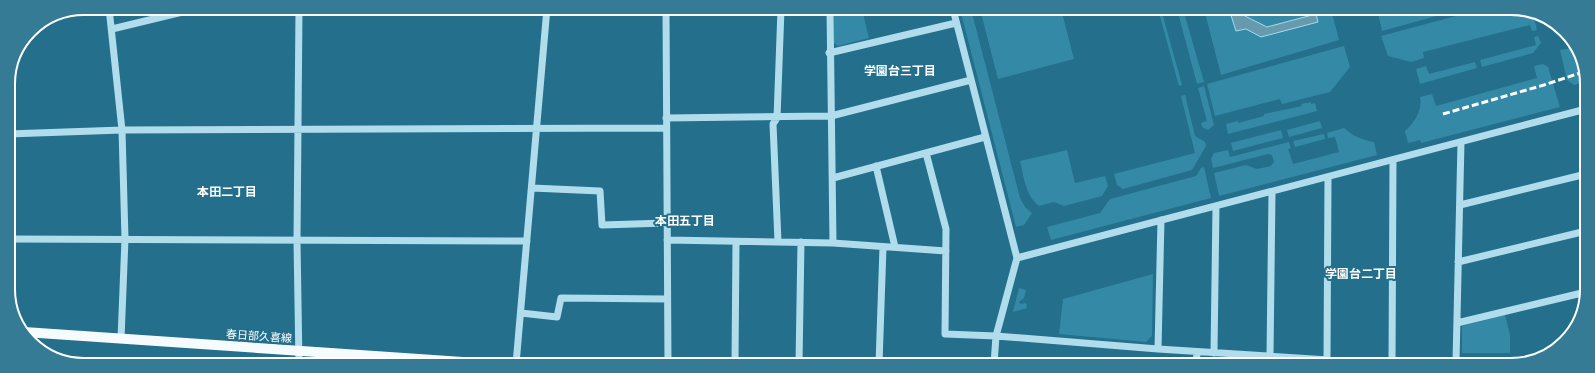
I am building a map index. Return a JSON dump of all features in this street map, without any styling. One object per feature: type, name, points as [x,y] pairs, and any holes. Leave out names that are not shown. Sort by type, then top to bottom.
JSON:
[{"type":"main road","name":"春日部久喜線","points":[[30,332],[409,358]]},
{"type":"street","points":[[110,15],[122,130],[125,239],[121,339]]},
{"type":"street","points":[[112,29],[170,15]]},
{"type":"street","points":[[298,15],[297,241],[299,358]]},
{"type":"street","points":[[517,358],[545,15]]},
{"type":"street","points":[[666,15],[666,299],[668,358]]},
{"type":"street","points":[[778,242],[773,124],[778,118],[781,15]]},
{"type":"street","points":[[830,15],[833,243]]},
{"type":"street","points":[[954,15],[1017,258],[996,336],[994,358]]},
{"type":"street","points":[[830,53],[956,23]]},
{"type":"street","points":[[666,118],[778,118],[831,116],[971,80]]},
{"type":"street","points":[[1017,258],[1328,178],[1580,111]]},
{"type":"street","points":[[15,134],[122,130],[666,128]]},
{"type":"street","points":[[833,178],[985,137]]},
{"type":"street","points":[[1456,358],[1461,142]]},
{"type":"street","points":[[926,153],[946,229],[945,334],[996,336],[1197,352],[1298,358]]},
{"type":"street","points":[[1392,358],[1393,160]]},
{"type":"street","points":[[876,166],[895,247]]},
{"type":"street","points":[[1460,205],[1580,175]]},
{"type":"street","points":[[1327,358],[1328,178]]},
{"type":"street","points":[[532,188],[600,191],[602,224],[666,223]]},
{"type":"street","points":[[1270,356],[1272,192]]},
{"type":"street","points":[[1214,353],[1216,206]]},
{"type":"street","points":[[1158,349],[1161,220]]},
{"type":"street","points":[[1458,262],[1580,233]]},
{"type":"street","points":[[15,239],[527,241]]},
{"type":"street","points":[[667,240],[833,243],[946,251]]},
{"type":"street","points":[[735,358],[736,242]]},
{"type":"street","points":[[799,358],[801,242]]},
{"type":"street","points":[[879,358],[884,247]]},
{"type":"street","points":[[1457,323],[1580,294]]},
{"type":"street","points":[[521,313],[557,318],[561,298],[666,299]]},
{"type":"street","points":[[1197,352],[1197,358]]},
{"type":"shaded area","points":[[834,15],[863,15],[869,38],[838,46],[834,43]]},
{"type":"shaded area","points":[[962,15],[973,15],[1020,198],[1025,207],[1032,213],[1024,225],[1016,227]]},
{"type":"shaded area","points":[[982,15],[1063,15],[1074,59],[998,79]]},
{"type":"shaded area","points":[[1160,15],[1163,15],[1182,85],[1179,86]]},
{"type":"shaded area","points":[[1179,15],[1185,15],[1204,82],[1197,84]]},
{"type":"shaded area","points":[[1206,15],[1333,15],[1339,40],[1221,75]]},
{"type":"shaded area","points":[[1231,15],[1244,15],[1267,27],[1312,15],[1316,15],[1318,22],[1261,37],[1246,29],[1236,31]]},
{"type":"shaded area","points":[[1378,15],[1440,15],[1382,31]]},
{"type":"shaded area","points":[[1460,15],[1525,16],[1535,20],[1537,30],[1532,31],[1530,25],[1423,52],[1424,58],[1411,62],[1388,56],[1381,36]]},
{"type":"shaded area","points":[[1538,36],[1541,43],[1533,53],[1482,67],[1480,60],[1536,45],[1534,37]]},
{"type":"shaded area","points":[[1344,46],[1350,67],[1330,92],[1282,104],[1280,99],[1215,116],[1207,84]]},
{"type":"shaded area","points":[[1571,49],[1579,70],[1580,84],[1574,85],[1567,80],[1560,50]]},
{"type":"shaded area","points":[[1475,62],[1477,68],[1420,84],[1416,69],[1426,66],[1429,74]]},
{"type":"shaded area","points":[[1543,64],[1548,67],[1560,107],[1421,143],[1420,140],[1408,143],[1405,131],[1417,116],[1421,102],[1420,97],[1432,94],[1436,106],[1537,78],[1534,66]]},
{"type":"shaded area","points":[[1204,86],[1214,125],[1208,130],[1202,127],[1201,123],[1207,121],[1198,88]]},
{"type":"shaded area","points":[[1185,95],[1195,136],[1205,142],[1206,146],[1192,170],[1123,189],[1117,185],[1114,174],[1195,153],[1181,96]]},
{"type":"shaded area","points":[[1311,102],[1311,104],[1315,103],[1317,111],[1228,134],[1226,124],[1238,121],[1238,123],[1264,116],[1264,114],[1302,106],[1301,104]]},
{"type":"shaded area","points":[[1320,121],[1322,128],[1289,137],[1287,130]]},
{"type":"shaded area","points":[[1344,128],[1358,137],[1374,142],[1377,155],[1219,196],[1214,173],[1246,165],[1257,169],[1271,166],[1274,162],[1272,155],[1268,154],[1213,168],[1211,159],[1214,153],[1228,150],[1230,157],[1289,142],[1291,148],[1288,149],[1293,164],[1339,152],[1335,137],[1328,138],[1327,133]]},
{"type":"shaded area","points":[[1281,130],[1283,138],[1233,151],[1231,143]]},
{"type":"shaded area","points":[[1324,134],[1325,139],[1295,147],[1293,141]]},
{"type":"shaded area","points":[[1067,150],[1075,183],[1105,176],[1108,186],[1102,196],[1064,206],[1054,202],[1039,206],[1034,202],[1028,191],[1020,161]]},
{"type":"shaded area","points":[[1204,167],[1211,198],[1051,240],[1047,227],[1100,213],[1110,199],[1196,176],[1201,168]]},
{"type":"shaded area","points":[[1153,274],[1152,336],[1146,342],[1059,334],[1063,299]]},
{"type":"shaded area","points":[[1019,288],[1026,290],[1024,298],[1019,302],[1020,304],[1026,303],[1027,308],[1013,312]]},
{"type":"shaded area","points":[[1505,315],[1510,335],[1510,353],[1462,353],[1462,326]]},
{"type":"railway","points":[[1443,114],[1579,73]]},
{"type":"district","name":"学園台三丁目","points":[[900,71]]},
{"type":"district","name":"本田二丁目","points":[[227,192]]},
{"type":"district","name":"本田五丁目","points":[[685,221]]},
{"type":"district","name":"学園台二丁目","points":[[1361,274]]}]
